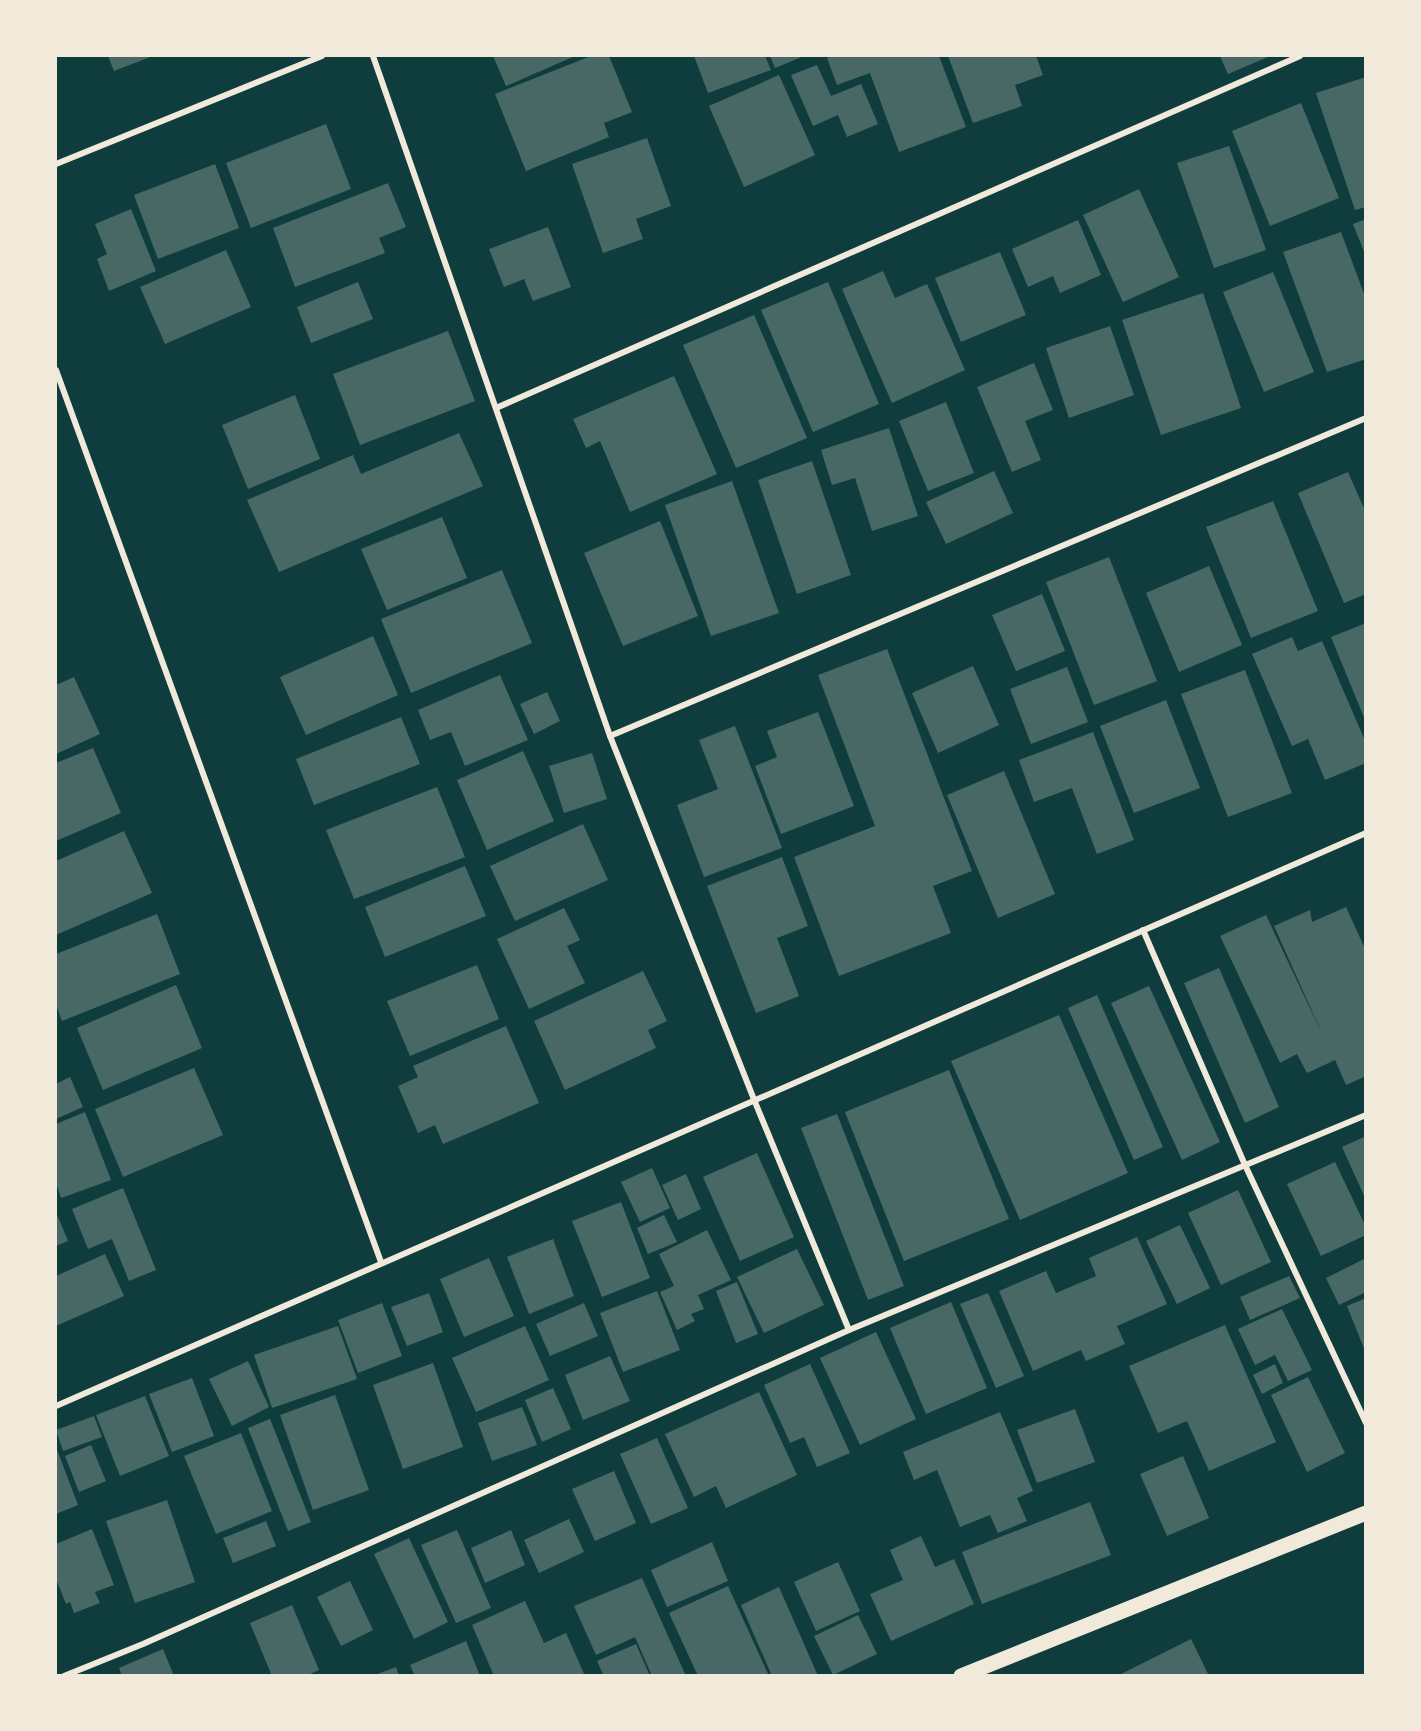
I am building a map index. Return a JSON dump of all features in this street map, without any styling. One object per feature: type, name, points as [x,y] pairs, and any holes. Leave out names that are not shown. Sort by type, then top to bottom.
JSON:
[{"type":"main road","points":[[961,1676],[1365,1513]]},
{"type":"street","points":[[56,164],[322,56]]},
{"type":"street","points":[[373,56],[610,736],[754,1101],[849,1330]]},
{"type":"street","points":[[496,408],[1300,56]]},
{"type":"street","points":[[56,370],[381,1262]]},
{"type":"street","points":[[610,736],[1365,417]]},
{"type":"street","points":[[56,1406],[1365,833]]},
{"type":"street","points":[[1143,930],[1245,1165],[1365,1423]]},
{"type":"street","points":[[64,1676],[143,1644],[849,1330],[1365,1115]]},
{"type":"building","points":[[108,56],[153,56],[114,71]]},
{"type":"building","points":[[493,56],[575,56],[506,86]]},
{"type":"building","points":[[591,56],[609,56],[632,112],[604,123],[609,137],[526,171],[495,94]]},
{"type":"building","points":[[694,56],[765,56],[771,70],[708,93]]},
{"type":"building","points":[[770,56],[804,56],[775,68]]},
{"type":"building","points":[[832,56],[939,56],[966,127],[899,152],[870,73],[837,85],[827,58]]},
{"type":"building","points":[[948,56],[1036,56],[1043,75],[1015,85],[1022,106],[973,123]]},
{"type":"building","points":[[1220,56],[1270,56],[1228,74]]},
{"type":"building","points":[[817,65],[831,96],[861,84],[878,124],[847,137],[838,115],[813,126],[791,75]]},
{"type":"building","points":[[779,75],[815,155],[744,187],[709,106]]},
{"type":"building","points":[[1366,77],[1366,207],[1355,210],[1316,93]]},
{"type":"building","points":[[1301,103],[1339,198],[1270,226],[1232,131]]},
{"type":"building","points":[[326,124],[351,189],[251,228],[226,163]]},
{"type":"building","points":[[647,138],[671,206],[636,219],[643,239],[603,253],[572,164]]},
{"type":"building","points":[[1229,146],[1266,250],[1214,268],[1177,163]]},
{"type":"building","points":[[215,164],[239,228],[158,259],[134,195]]},
{"type":"building","points":[[388,183],[406,227],[379,238],[385,253],[295,287],[273,228]]},
{"type":"building","points":[[1139,189],[1179,277],[1123,302],[1083,215]]},
{"type":"building","points":[[131,209],[156,271],[109,291],[97,259],[107,254],[95,224]]},
{"type":"building","points":[[1366,219],[1366,254],[1365,254],[1353,224]]},
{"type":"building","points":[[1078,220],[1101,275],[1060,293],[1053,276],[1028,287],[1012,249]]},
{"type":"building","points":[[548,227],[571,287],[533,301],[524,279],[504,287],[489,249]]},
{"type":"building","points":[[1341,232],[1366,299],[1366,359],[1327,372],[1283,252]]},
{"type":"building","points":[[226,250],[251,307],[165,344],[140,287]]},
{"type":"building","points":[[1000,252],[1026,315],[961,342],[935,278]]},
{"type":"building","points":[[883,271],[895,298],[927,284],[965,370],[892,403],[842,289]]},
{"type":"building","points":[[1273,272],[1314,372],[1264,392],[1223,292]]},
{"type":"building","points":[[358,282],[373,319],[311,343],[297,307]]},
{"type":"building","points":[[828,282],[879,404],[813,432],[761,310]]},
{"type":"building","points":[[1203,293],[1241,408],[1161,435],[1122,320]]},
{"type":"building","points":[[754,315],[807,438],[736,468],[683,345]]},
{"type":"building","points":[[1110,326],[1134,395],[1069,418],[1046,348]]},
{"type":"building","points":[[448,331],[475,401],[360,445],[333,374]]},
{"type":"building","points":[[1034,363],[1053,410],[1025,421],[1041,460],[1012,472],[977,387]]},
{"type":"building","points":[[674,376],[717,474],[630,512],[600,441],[586,448],[573,419]]},
{"type":"building","points":[[295,395],[320,459],[248,489],[222,425]]},
{"type":"building","points":[[946,402],[974,473],[928,491],[899,421]]},
{"type":"building","points":[[889,428],[918,516],[872,531],[855,478],[832,485],[821,450]]},
{"type":"building","points":[[459,433],[483,486],[279,572],[247,500],[353,455],[361,474]]},
{"type":"building","points":[[812,461],[851,575],[797,594],[758,480]]},
{"type":"building","points":[[994,471],[1013,513],[946,544],[926,502]]},
{"type":"building","points":[[1348,472],[1366,513],[1366,594],[1344,603],[1298,493]]},
{"type":"building","points":[[732,481],[779,613],[711,636],[665,505]]},
{"type":"building","points":[[1273,501],[1318,611],[1251,638],[1206,527]]},
{"type":"building","points":[[442,517],[467,578],[387,610],[361,549]]},
{"type":"building","points":[[660,521],[698,616],[623,646],[584,553]]},
{"type":"building","points":[[1109,557],[1157,681],[1094,705],[1046,582]]},
{"type":"building","points":[[1209,566],[1242,645],[1179,672],[1146,593]]},
{"type":"building","points":[[502,570],[532,643],[411,693],[381,619]]},
{"type":"building","points":[[1042,594],[1065,651],[1016,671],[992,615]]},
{"type":"building","points":[[1366,623],[1366,720],[1365,720],[1331,637]]},
{"type":"building","points":[[373,636],[398,695],[306,735],[280,677]]},
{"type":"building","points":[[1292,637],[1298,651],[1322,641],[1366,743],[1366,763],[1325,780],[1308,739],[1292,746],[1252,654]]},
{"type":"building","points":[[887,649],[972,871],[933,886],[951,933],[839,976],[794,857],[875,826],[818,675]]},
{"type":"building","points":[[973,666],[999,725],[938,753],[912,693]]},
{"type":"building","points":[[1067,667],[1088,722],[1031,744],[1010,689]]},
{"type":"building","points":[[1245,670],[1292,793],[1228,817],[1181,694]]},
{"type":"building","points":[[500,675],[528,740],[465,766],[451,732],[430,740],[418,710]]},
{"type":"building","points":[[74,677],[100,734],[56,754],[56,685]]},
{"type":"building","points":[[547,692],[560,721],[534,734],[520,704]]},
{"type":"building","points":[[1166,700],[1200,788],[1134,813],[1100,726]]},
{"type":"building","points":[[818,712],[854,806],[781,834],[755,766],[777,757],[767,731]]},
{"type":"building","points":[[401,717],[420,764],[314,805],[296,759]]},
{"type":"building","points":[[735,726],[782,848],[704,877],[677,805],[718,789],[699,740]]},
{"type":"building","points":[[1093,732],[1134,840],[1097,854],[1072,788],[1034,802],[1019,760]]},
{"type":"building","points":[[93,748],[121,813],[56,841],[56,763]]},
{"type":"building","points":[[523,751],[554,821],[487,850],[457,780]]},
{"type":"building","points":[[592,753],[607,799],[564,813],[549,766]]},
{"type":"building","points":[[1004,771],[1055,894],[998,918],[947,795]]},
{"type":"building","points":[[437,787],[465,857],[354,899],[326,830]]},
{"type":"building","points":[[583,824],[608,880],[515,921],[490,866]]},
{"type":"building","points":[[124,831],[152,893],[56,935],[56,861]]},
{"type":"building","points":[[782,857],[808,926],[777,938],[799,996],[756,1013],[707,886]]},
{"type":"building","points":[[465,866],[486,916],[385,957],[365,907]]},
{"type":"building","points":[[1346,907],[1366,951],[1366,1076],[1346,1085],[1335,1060],[1307,1073],[1297,1054],[1280,1063],[1220,936],[1266,915],[1324,1038],[1274,926],[1310,910],[1312,922]]},
{"type":"building","points":[[564,908],[580,940],[567,946],[585,983],[529,1009],[497,939]]},
{"type":"building","points":[[157,914],[180,974],[62,1021],[56,1005],[56,954]]},
{"type":"building","points":[[477,965],[499,1019],[410,1056],[387,1001]]},
{"type":"building","points":[[1219,968],[1279,1107],[1245,1123],[1184,983]]},
{"type":"building","points":[[643,971],[667,1021],[648,1030],[656,1048],[565,1090],[534,1021]]},
{"type":"building","points":[[176,985],[202,1048],[103,1090],[77,1028]]},
{"type":"building","points":[[1149,986],[1220,1142],[1182,1160],[1111,1003]]},
{"type":"building","points":[[1097,995],[1163,1147],[1134,1160],[1068,1008]]},
{"type":"building","points":[[1059,1015],[1128,1173],[1020,1220],[951,1061]]},
{"type":"building","points":[[506,1026],[539,1103],[443,1144],[435,1125],[418,1133],[398,1086],[418,1077],[413,1066]]},
{"type":"building","points":[[194,1068],[223,1135],[123,1177],[95,1109]]},
{"type":"building","points":[[949,1070],[1009,1219],[904,1261],[845,1112]]},
{"type":"building","points":[[70,1077],[83,1107],[56,1119],[56,1084]]},
{"type":"building","points":[[85,1112],[111,1180],[61,1198],[56,1183],[56,1124]]},
{"type":"building","points":[[837,1114],[904,1286],[868,1300],[801,1128]]},
{"type":"building","points":[[1366,1136],[1366,1200],[1342,1147]]},
{"type":"building","points":[[757,1153],[794,1237],[740,1261],[703,1177]]},
{"type":"building","points":[[1335,1162],[1366,1227],[1366,1235],[1321,1256],[1287,1184]]},
{"type":"building","points":[[652,1168],[670,1208],[640,1222],[621,1182]]},
{"type":"building","points":[[686,1174],[701,1209],[678,1220],[662,1185]]},
{"type":"building","points":[[123,1188],[156,1270],[129,1281],[112,1239],[88,1249],[72,1209]]},
{"type":"building","points":[[1238,1190],[1271,1262],[1221,1285],[1188,1213]]},
{"type":"building","points":[[621,1202],[650,1278],[602,1297],[572,1221]]},
{"type":"building","points":[[56,1212],[68,1241],[56,1246]]},
{"type":"building","points":[[664,1215],[677,1242],[648,1254],[637,1228]]},
{"type":"building","points":[[1180,1225],[1210,1288],[1177,1304],[1146,1241]]},
{"type":"building","points":[[707,1230],[731,1280],[698,1295],[704,1309],[691,1314],[695,1321],[677,1330],[660,1292],[674,1286],[659,1254]]},
{"type":"building","points":[[1137,1237],[1167,1304],[1117,1326],[1125,1344],[1086,1361],[1081,1350],[1033,1371],[999,1291],[1046,1271],[1056,1293],[1096,1276],[1089,1258]]},
{"type":"building","points":[[553,1239],[574,1296],[529,1314],[507,1257]]},
{"type":"building","points":[[797,1249],[824,1305],[764,1333],[737,1277]]},
{"type":"building","points":[[105,1254],[124,1296],[56,1326],[56,1276]]},
{"type":"building","points":[[489,1258],[514,1316],[464,1337],[440,1279]]},
{"type":"building","points":[[1366,1258],[1366,1292],[1339,1305],[1326,1278]]},
{"type":"building","points":[[1289,1276],[1300,1298],[1250,1320],[1240,1297]]},
{"type":"building","points":[[737,1282],[758,1334],[736,1343],[716,1291]]},
{"type":"building","points":[[657,1291],[680,1350],[623,1372],[600,1313]]},
{"type":"building","points":[[429,1293],[443,1332],[407,1346],[391,1307]]},
{"type":"building","points":[[988,1293],[1024,1376],[996,1388],[960,1304]]},
{"type":"building","points":[[1366,1298],[1366,1351],[1365,1351],[1347,1306]]},
{"type":"building","points":[[951,1302],[987,1388],[926,1414],[890,1328]]},
{"type":"building","points":[[382,1303],[402,1356],[358,1373],[338,1320]]},
{"type":"building","points":[[584,1303],[598,1336],[550,1356],[536,1324]]},
{"type":"building","points":[[1282,1309],[1312,1370],[1288,1381],[1275,1355],[1255,1365],[1238,1329]]},
{"type":"building","points":[[1225,1325],[1276,1442],[1209,1471],[1187,1421],[1158,1433],[1129,1366]]},
{"type":"building","points":[[338,1326],[357,1379],[272,1408],[254,1355]]},
{"type":"building","points":[[525,1326],[549,1380],[476,1412],[452,1358]]},
{"type":"building","points":[[876,1332],[916,1419],[860,1445],[820,1358]]},
{"type":"building","points":[[610,1356],[630,1401],[583,1420],[565,1375]]},
{"type":"building","points":[[248,1361],[269,1407],[232,1426],[209,1379]]},
{"type":"building","points":[[433,1363],[463,1447],[403,1469],[373,1385]]},
{"type":"building","points":[[810,1364],[850,1453],[817,1467],[804,1437],[790,1443],[764,1385]]},
{"type":"building","points":[[1275,1364],[1283,1383],[1262,1394],[1253,1375]]},
{"type":"building","points":[[1308,1377],[1345,1453],[1307,1472],[1271,1395]]},
{"type":"building","points":[[192,1378],[214,1436],[172,1452],[149,1394]]},
{"type":"building","points":[[553,1388],[571,1429],[542,1442],[525,1400]]},
{"type":"building","points":[[759,1392],[797,1475],[726,1508],[716,1486],[694,1497],[665,1434]]},
{"type":"building","points":[[335,1395],[369,1490],[313,1510],[280,1415]]},
{"type":"building","points":[[145,1396],[169,1456],[120,1476],[96,1415]]},
{"type":"building","points":[[522,1407],[537,1445],[492,1461],[478,1423]]},
{"type":"building","points":[[1075,1409],[1095,1462],[1037,1483],[1017,1430]]},
{"type":"building","points":[[1000,1412],[1033,1491],[1017,1498],[1027,1521],[998,1533],[990,1515],[960,1527],[937,1470],[914,1480],[903,1452]]},
{"type":"building","points":[[94,1416],[102,1437],[63,1451],[56,1430]]},
{"type":"building","points":[[270,1419],[311,1522],[288,1531],[248,1428]]},
{"type":"building","points":[[241,1433],[272,1511],[216,1534],[184,1456]]},
{"type":"building","points":[[657,1438],[688,1508],[651,1524],[620,1454]]},
{"type":"building","points":[[91,1445],[106,1481],[79,1492],[65,1456]]},
{"type":"building","points":[[56,1447],[78,1505],[56,1514]]},
{"type":"building","points":[[1183,1456],[1209,1518],[1167,1536],[1140,1474]]},
{"type":"building","points":[[614,1471],[636,1523],[595,1541],[572,1489]]},
{"type":"building","points":[[167,1500],[195,1582],[135,1603],[106,1521]]},
{"type":"building","points":[[1090,1502],[1111,1555],[982,1604],[962,1552]]},
{"type":"building","points":[[569,1519],[584,1552],[539,1573],[524,1540]]},
{"type":"building","points":[[266,1521],[276,1546],[233,1563],[223,1538]]},
{"type":"building","points":[[92,1529],[114,1585],[95,1592],[100,1603],[74,1613],[70,1602],[66,1604],[56,1579],[56,1544]]},
{"type":"building","points":[[457,1530],[491,1608],[456,1623],[421,1545]]},
{"type":"building","points":[[511,1530],[525,1565],[485,1583],[471,1548]]},
{"type":"building","points":[[921,1536],[935,1567],[954,1559],[974,1604],[891,1641],[870,1594],[903,1580],[890,1550]]},
{"type":"building","points":[[409,1538],[448,1622],[414,1639],[374,1554]]},
{"type":"building","points":[[712,1542],[728,1581],[667,1607],[651,1570]]},
{"type":"building","points":[[838,1562],[860,1611],[816,1631],[794,1582]]},
{"type":"building","points":[[642,1578],[686,1676],[652,1676],[635,1637],[596,1655],[574,1606]]},
{"type":"building","points":[[350,1581],[373,1630],[341,1646],[317,1597]]},
{"type":"building","points":[[728,1586],[769,1676],[698,1676],[669,1613]]},
{"type":"building","points":[[779,1587],[818,1676],[772,1676],[741,1605]]},
{"type":"building","points":[[525,1601],[544,1643],[566,1633],[585,1676],[494,1676],[472,1625]]},
{"type":"building","points":[[292,1605],[319,1670],[306,1676],[272,1676],[250,1623]]},
{"type":"building","points":[[858,1615],[877,1654],[833,1675],[814,1636]]},
{"type":"building","points":[[1191,1639],[1209,1676],[1117,1676]]},
{"type":"building","points":[[466,1641],[480,1676],[415,1676],[410,1665]]},
{"type":"building","points":[[636,1644],[650,1676],[604,1676],[597,1661]]},
{"type":"building","points":[[163,1649],[174,1676],[122,1676],[119,1668]]},
{"type":"building","points":[[396,1667],[399,1676],[375,1676],[375,1675]]}]
